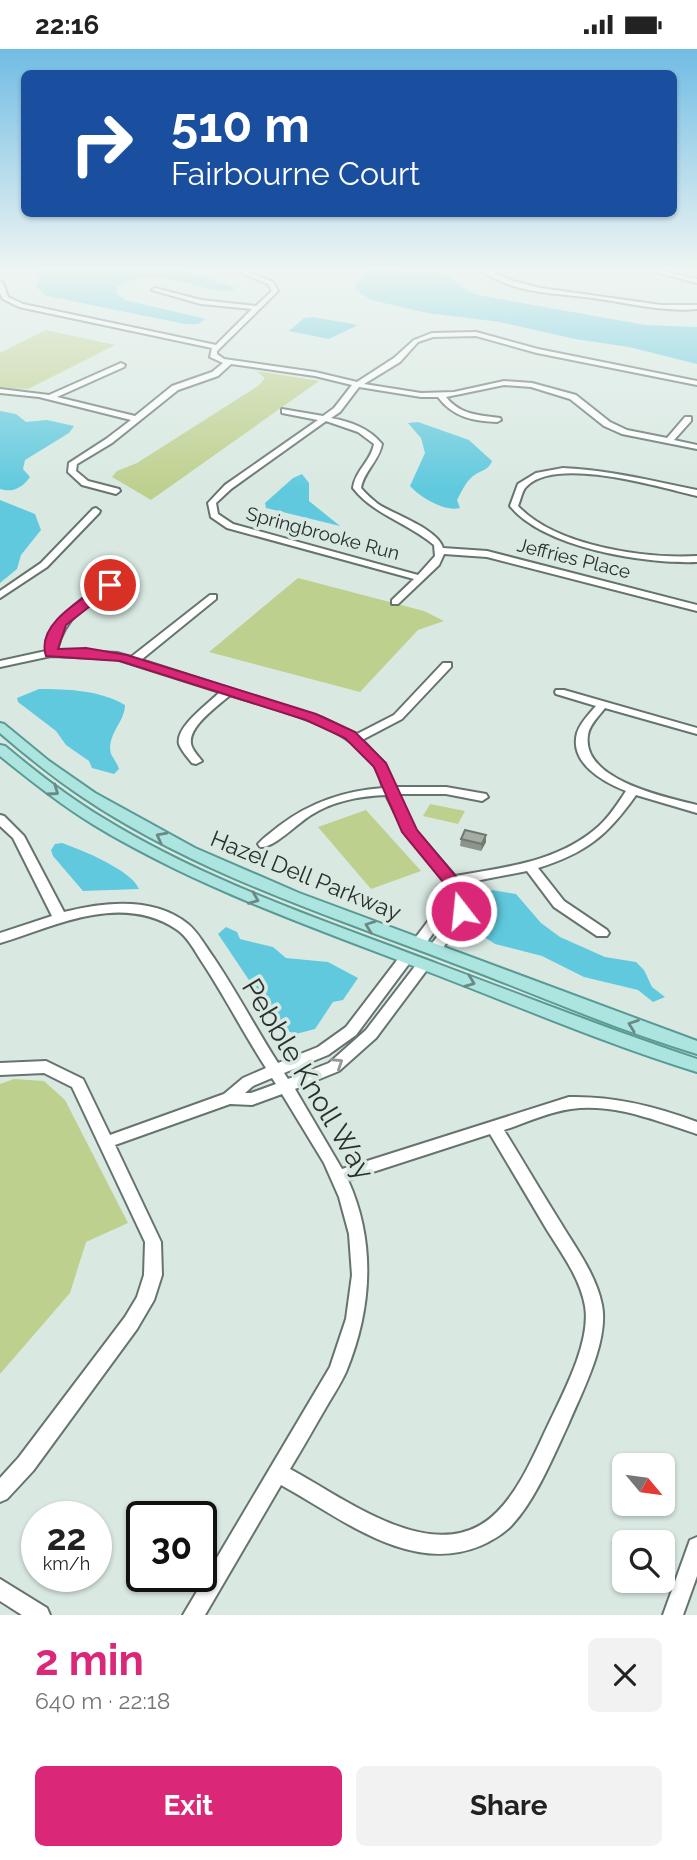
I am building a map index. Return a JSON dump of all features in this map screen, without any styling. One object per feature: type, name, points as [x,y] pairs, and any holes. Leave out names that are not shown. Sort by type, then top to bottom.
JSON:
[{"type":"main road","name":"Hazel Dell Parkway","points":[[0,727],[42,763],[90,796],[194,855],[301,901],[697,1048]]},
{"type":"main road","name":"Hazel Dell Parkway","points":[[0,749],[81,809],[164,857],[245,895],[697,1066]]},
{"type":"street","points":[[198,343],[217,347]]},
{"type":"street","points":[[221,343],[213,355],[228,363],[315,374],[411,394],[441,395],[503,383],[547,388],[573,397],[616,429],[697,447]]},
{"type":"street","name":"Springbrooke Run","points":[[417,343],[397,361],[348,391],[339,408],[220,493],[212,503],[214,515],[230,526],[420,578]]},
{"type":"street","name":"Springbrooke Run","points":[[509,343],[697,383]]},
{"type":"street","points":[[116,491],[81,481],[75,476],[72,467],[78,458],[106,443],[175,388],[215,374],[228,363]]},
{"type":"street","points":[[51,397],[121,365]]},
{"type":"street","points":[[0,391],[51,397],[137,419]]},
{"type":"street","points":[[441,395],[458,412],[477,419],[498,420]]},
{"type":"street","points":[[285,411],[357,428],[376,440],[378,450],[359,478],[357,488],[369,500],[430,536],[440,551],[436,563],[394,602]]},
{"type":"street","points":[[668,442],[688,419]]},
{"type":"street","points":[[697,493],[571,469],[546,472],[522,485],[514,506],[522,518],[538,529],[658,560],[697,559]]},
{"type":"street","points":[[0,595],[44,565],[96,511]]},
{"type":"street","name":"Jeffries Place","points":[[440,551],[487,554],[697,608]]},
{"type":"street","points":[[51,653],[54,634],[63,620],[128,572]]},
{"type":"street","points":[[133,661],[213,597]]},
{"type":"street","points":[[0,664],[51,653],[98,653],[133,661],[319,720],[356,739],[381,766],[410,832],[455,886],[462,901],[461,911],[434,950]]},
{"type":"street","points":[[356,739],[398,716],[447,665]]},
{"type":"street","points":[[197,761],[185,745],[188,729],[228,691]]},
{"type":"street","points":[[560,692],[697,731]]},
{"type":"street","points":[[603,704],[584,730],[583,753],[603,775],[633,790],[697,809]]},
{"type":"street","points":[[264,844],[324,803],[392,793],[446,789],[482,797]]},
{"type":"street","points":[[418,944],[455,886],[530,866],[584,844],[607,826],[633,790]]},
{"type":"street","points":[[0,819],[18,836],[55,920]]},
{"type":"street","points":[[530,866],[559,904],[603,933]]},
{"type":"street","name":"Pebble Knoll Way","points":[[0,938],[55,920],[119,907],[156,913],[175,922],[190,935],[285,1086],[340,1176],[356,1218],[360,1242],[357,1312],[338,1370],[193,1615]]},
{"type":"street","points":[[107,1142],[229,1098],[248,1082],[307,1060],[351,1031],[407,958]]},
{"type":"street","points":[[229,1098],[252,1099],[345,1060],[371,1034],[424,964]]},
{"type":"street","points":[[0,1069],[46,1067],[78,1083],[149,1228],[153,1242],[153,1275],[145,1300],[131,1323],[26,1464],[0,1492]]},
{"type":"street","points":[[340,1176],[569,1103],[596,1101],[644,1108],[697,1128]]},
{"type":"street","points":[[278,1473],[404,1540],[432,1545],[461,1542],[483,1535],[505,1519],[519,1501],[572,1395],[592,1343],[595,1317],[588,1286],[580,1269],[493,1126]]},
{"type":"street","points":[[673,1615],[697,1547]]},
{"type":"street","points":[[0,1589],[40,1615]]},
{"type":"green space","points":[[20,343],[115,345],[28,389],[0,388],[0,353]]},
{"type":"green space","points":[[256,371],[319,381],[151,500],[112,477],[117,471],[137,463],[258,386],[265,378]]},
{"type":"green space","points":[[298,578],[424,611],[444,621],[418,630],[360,692],[209,652]]},
{"type":"green space","points":[[430,804],[465,811],[458,824],[423,816]]},
{"type":"green space","points":[[366,810],[421,871],[371,889],[318,827]]},
{"type":"green space","points":[[14,1079],[44,1081],[65,1100],[128,1223],[86,1242],[70,1293],[0,1374],[0,1084]]},
{"type":"water","points":[[603,343],[697,343],[697,364]]},
{"type":"water","points":[[0,411],[16,414],[26,422],[47,420],[74,426],[69,433],[25,460],[23,469],[30,477],[13,490],[0,489]]},
{"type":"water","points":[[418,422],[469,440],[492,461],[466,484],[457,500],[460,508],[447,508],[433,503],[410,486],[425,453],[421,438],[408,423]]},
{"type":"water","points":[[302,474],[309,483],[309,501],[340,526],[266,508],[265,503],[293,478]]},
{"type":"water","points":[[0,500],[35,514],[41,530],[21,555],[17,569],[0,583]]},
{"type":"water","points":[[39,689],[94,693],[125,705],[110,747],[119,769],[114,774],[92,768],[89,761],[66,745],[56,731],[18,702],[17,698]]},
{"type":"water","points":[[62,843],[116,868],[139,889],[83,891],[53,856],[51,850],[55,844]]},
{"type":"water","points":[[492,890],[516,894],[541,923],[560,937],[605,957],[636,962],[644,970],[652,987],[665,997],[653,1002],[638,990],[584,977],[542,956],[495,944],[474,930],[487,909],[481,901]]},
{"type":"water","points":[[226,927],[237,932],[240,939],[273,947],[286,958],[328,962],[358,978],[343,1000],[333,1002],[315,1029],[296,1034],[282,1029],[218,934]]},
{"type":"building","points":[[465,830],[486,835],[482,844],[461,839]]},
{"type":"route","points":[[110,585],[60,622],[52,638],[51,653],[86,652],[122,657],[311,717],[350,735],[374,756],[381,766],[400,816],[410,832],[456,886],[462,901],[461,911]]}]
